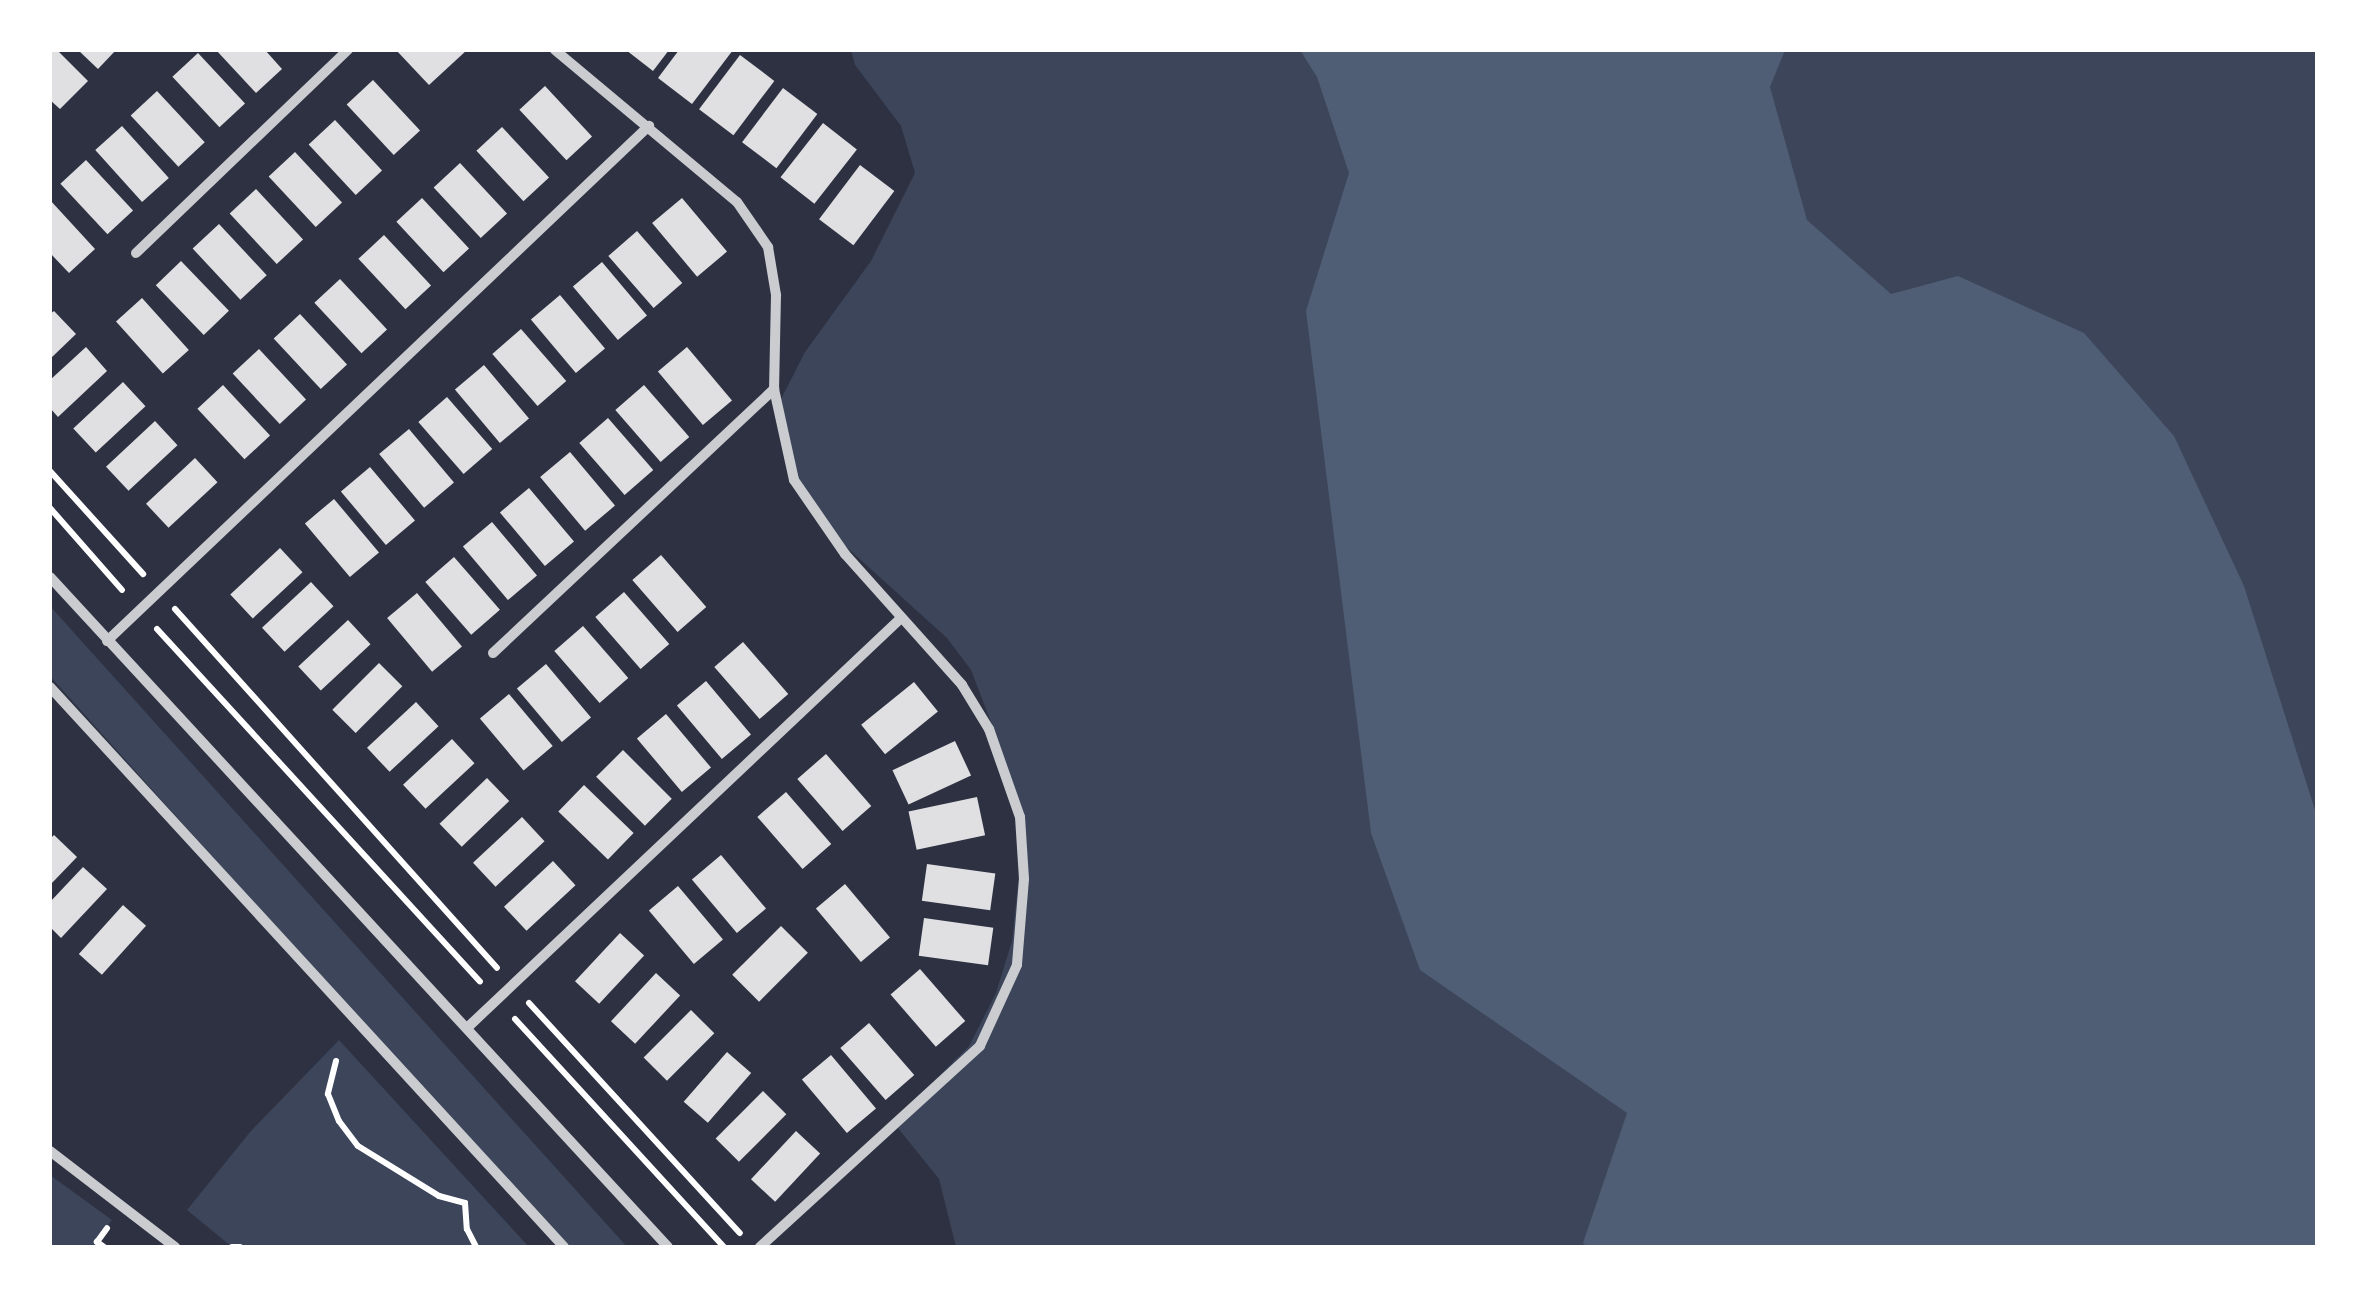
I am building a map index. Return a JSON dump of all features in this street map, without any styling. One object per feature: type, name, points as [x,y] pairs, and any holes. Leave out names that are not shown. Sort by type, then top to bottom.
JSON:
[{"type":"street","points":[[136,253],[348,50]]},
{"type":"street","points":[[555,50],[737,202],[768,247],[776,295],[774,388],[794,480],[846,554],[962,685],[988,730],[1020,817],[1024,879],[1017,965],[980,1046],[756,1247]]},
{"type":"street","points":[[107,640],[649,126]]},
{"type":"street","points":[[493,653],[774,388]]},
{"type":"street","points":[[50,577],[668,1247]]},
{"type":"street","points":[[468,1027],[900,619]]},
{"type":"street","points":[[53,695],[564,1247]]},
{"type":"street","points":[[50,1151],[175,1247]]},
{"type":"path","points":[[50,471],[512,985],[756,1247]]},
{"type":"path","points":[[50,508],[724,1247]]},
{"type":"path","points":[[336,1060],[328,1094],[348,1133],[358,1146],[396,1173],[439,1196],[464,1203],[467,1230],[476,1247]]},
{"type":"path","points":[[232,1247],[240,1247]]},
{"type":"shaded area","points":[[851,50],[2317,50],[2317,1247],[956,1247],[939,1179],[893,1122],[969,1046],[996,993],[1012,941],[1023,835],[994,730],[971,670],[947,638],[833,535],[799,482],[779,403],[805,352],[871,261],[915,173],[901,126],[855,65]]},
{"type":"shaded area","points":[[1300,50],[1785,50],[1770,87],[1807,220],[1891,294],[1958,276],[2084,333],[2174,436],[2244,586],[2315,810],[2316,1247],[1587,1247],[1583,1243],[1627,1113],[1420,970],[1371,833],[1306,311],[1349,173],[1317,77]]},
{"type":"shaded area","points":[[50,606],[627,1247],[564,1247],[50,676]]},
{"type":"shaded area","points":[[339,1040],[529,1247],[232,1247],[187,1210],[250,1132]]},
{"type":"shaded area","points":[[50,1175],[112,1220],[98,1241],[104,1247],[50,1247]]},
{"type":"building","points":[[50,50],[57,50],[88,81],[60,109],[50,100]]},
{"type":"building","points":[[78,50],[116,50],[98,69]]},
{"type":"building","points":[[216,50],[265,50],[282,69],[256,93]]},
{"type":"building","points":[[396,50],[467,50],[429,85]]},
{"type":"building","points":[[626,50],[669,50],[653,71]]},
{"type":"building","points":[[679,50],[733,50],[692,104],[658,78]]},
{"type":"building","points":[[198,53],[245,103],[219,127],[172,77]]},
{"type":"building","points":[[740,55],[774,81],[733,135],[699,109]]},
{"type":"building","points":[[373,80],[420,130],[394,155],[347,105]]},
{"type":"building","points":[[545,86],[592,136],[566,160],[519,110]]},
{"type":"building","points":[[783,88],[817,114],[776,168],[742,142]]},
{"type":"building","points":[[157,91],[205,142],[178,167],[131,116]]},
{"type":"building","points":[[335,120],[382,170],[356,195],[309,145]]},
{"type":"building","points":[[823,123],[857,149],[814,204],[781,177]]},
{"type":"building","points":[[122,126],[169,178],[142,202],[95,150]]},
{"type":"building","points":[[502,127],[549,177],[523,201],[476,151]]},
{"type":"building","points":[[295,152],[342,202],[316,227],[269,177]]},
{"type":"building","points":[[86,160],[133,210],[107,234],[60,184]]},
{"type":"building","points":[[460,163],[507,213],[481,238],[434,188]]},
{"type":"building","points":[[860,165],[894,191],[853,245],[819,219]]},
{"type":"building","points":[[256,189],[303,239],[277,264],[230,214]]},
{"type":"building","points":[[422,198],[469,248],[443,272],[396,222]]},
{"type":"building","points":[[682,198],[727,252],[697,277],[652,223]]},
{"type":"building","points":[[50,200],[95,249],[69,273],[50,253]]},
{"type":"building","points":[[219,224],[267,275],[240,300],[193,249]]},
{"type":"building","points":[[637,231],[682,283],[654,308],[608,256]]},
{"type":"building","points":[[384,235],[431,285],[405,309],[358,259]]},
{"type":"building","points":[[181,261],[229,311],[204,335],[156,285]]},
{"type":"building","points":[[602,262],[647,316],[618,340],[573,286]]},
{"type":"building","points":[[340,279],[387,329],[361,353],[314,303]]},
{"type":"building","points":[[560,295],[605,349],[576,373],[531,319]]},
{"type":"building","points":[[142,298],[189,350],[163,373],[116,321]]},
{"type":"building","points":[[54,311],[76,334],[50,359],[50,314]]},
{"type":"building","points":[[300,314],[347,364],[321,389],[274,339]]},
{"type":"building","points":[[521,329],[566,381],[538,406],[492,354]]},
{"type":"building","points":[[86,347],[107,371],[58,417],[50,408],[50,380]]},
{"type":"building","points":[[687,347],[732,401],[703,425],[658,371]]},
{"type":"building","points":[[259,349],[306,399],[280,424],[233,374]]},
{"type":"building","points":[[484,365],[529,419],[500,443],[455,389]]},
{"type":"building","points":[[123,382],[146,406],[96,453],[73,428]]},
{"type":"building","points":[[223,385],[270,435],[244,459],[197,409]]},
{"type":"building","points":[[644,385],[689,437],[661,462],[615,410]]},
{"type":"building","points":[[447,397],[492,449],[464,474],[418,422]]},
{"type":"building","points":[[608,418],[653,470],[625,495],[579,443]]},
{"type":"building","points":[[155,421],[178,445],[129,491],[106,467]]},
{"type":"building","points":[[409,429],[454,483],[424,508],[379,454]]},
{"type":"building","points":[[570,452],[615,506],[585,531],[540,477]]},
{"type":"building","points":[[195,458],[218,482],[169,528],[146,504]]},
{"type":"building","points":[[370,467],[415,521],[386,545],[341,491]]},
{"type":"building","points":[[529,488],[574,542],[545,566],[500,512]]},
{"type":"building","points":[[334,499],[379,553],[350,577],[305,523]]},
{"type":"building","points":[[492,522],[537,576],[508,600],[463,546]]},
{"type":"building","points":[[280,548],[303,572],[253,619],[230,594]]},
{"type":"building","points":[[661,555],[706,607],[678,632],[632,580]]},
{"type":"building","points":[[454,557],[500,610],[471,635],[425,582]]},
{"type":"building","points":[[311,582],[334,606],[285,652],[262,628]]},
{"type":"building","points":[[624,592],[669,644],[641,669],[595,617]]},
{"type":"building","points":[[417,593],[462,647],[432,672],[387,618]]},
{"type":"building","points":[[348,620],[371,644],[321,691],[298,666]]},
{"type":"building","points":[[583,626],[628,678],[600,703],[554,651]]},
{"type":"building","points":[[743,642],[788,694],[760,719],[714,667]]},
{"type":"building","points":[[379,663],[402,686],[356,733],[332,710]]},
{"type":"building","points":[[546,664],[591,718],[562,742],[517,688]]},
{"type":"building","points":[[706,681],[751,735],[722,759],[677,705]]},
{"type":"building","points":[[914,682],[938,712],[885,754],[861,725]]},
{"type":"building","points":[[509,694],[553,746],[524,771],[480,718]]},
{"type":"building","points":[[416,702],[439,726],[390,772],[367,748]]},
{"type":"building","points":[[666,714],[711,768],[682,792],[637,738]]},
{"type":"building","points":[[452,739],[475,763],[426,809],[403,785]]},
{"type":"building","points":[[955,741],[971,775],[909,805],[892,770]]},
{"type":"building","points":[[623,750],[672,799],[645,826],[596,777]]},
{"type":"building","points":[[826,754],[871,806],[843,831],[797,779]]},
{"type":"building","points":[[487,778],[509,801],[462,847],[440,824]]},
{"type":"building","points":[[584,785],[634,833],[608,860],[558,812]]},
{"type":"building","points":[[786,792],[831,844],[803,869],[757,817]]},
{"type":"building","points":[[977,797],[985,835],[917,850],[909,812]]},
{"type":"building","points":[[522,817],[545,841],[496,887],[473,863]]},
{"type":"building","points":[[54,835],[77,857],[50,885],[50,839]]},
{"type":"building","points":[[721,855],[766,909],[737,933],[692,879]]},
{"type":"building","points":[[553,861],[576,885],[527,931],[504,907]]},
{"type":"building","points":[[927,864],[995,874],[990,910],[922,901]]},
{"type":"building","points":[[83,867],[107,889],[61,938],[50,927],[50,902]]},
{"type":"building","points":[[845,884],[890,938],[861,962],[816,908]]},
{"type":"building","points":[[678,886],[723,940],[694,964],[649,910]]},
{"type":"building","points":[[123,905],[146,926],[102,975],[79,954]]},
{"type":"building","points":[[924,918],[993,928],[988,965],[919,956]]},
{"type":"building","points":[[781,926],[808,953],[759,1002],[732,975]]},
{"type":"building","points":[[620,933],[644,956],[599,1004],[575,981]]},
{"type":"building","points":[[920,969],[965,1021],[936,1047],[891,995]]},
{"type":"building","points":[[656,973],[680,996],[635,1044],[611,1021]]},
{"type":"building","points":[[691,1010],[714,1033],[667,1081],[644,1057]]},
{"type":"building","points":[[869,1023],[914,1075],[886,1100],[840,1048]]},
{"type":"building","points":[[727,1052],[751,1073],[708,1123],[684,1102]]},
{"type":"building","points":[[831,1055],[876,1109],[847,1133],[802,1079]]},
{"type":"building","points":[[763,1091],[786,1114],[739,1162],[716,1138]]},
{"type":"building","points":[[796,1131],[820,1154],[775,1202],[751,1179]]}]
